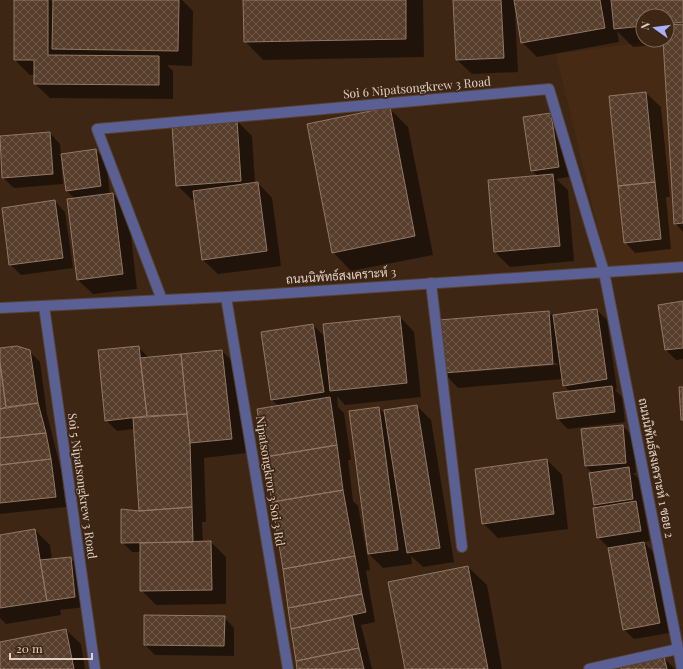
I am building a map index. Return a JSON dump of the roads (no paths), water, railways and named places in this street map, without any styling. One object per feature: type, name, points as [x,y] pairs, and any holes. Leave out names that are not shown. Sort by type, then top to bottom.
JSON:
[{"type":"street","name":"Soi 6 Nipatsongkrew 3 Road","points":[[162,300],[97,129],[549,89],[604,272]]},
{"type":"street","name":"ถนนนิพัทธ์สงเคราะห์ 3","points":[[0,308],[226,297],[683,267]]},
{"type":"street","name":"ถนนนิพันธ์สงเคราะห์ 1 ซอย 2","points":[[604,272],[682,669]]},
{"type":"street","points":[[431,283],[462,547]]},
{"type":"street","name":"Nipatsongkror 3 Soi 3 Rd","points":[[226,297],[288,669]]},
{"type":"street","name":"Soi 5 Nipatsongkrew 3 Road","points":[[44,306],[95,669]]},
{"type":"street","points":[[589,669],[678,650]]}]
